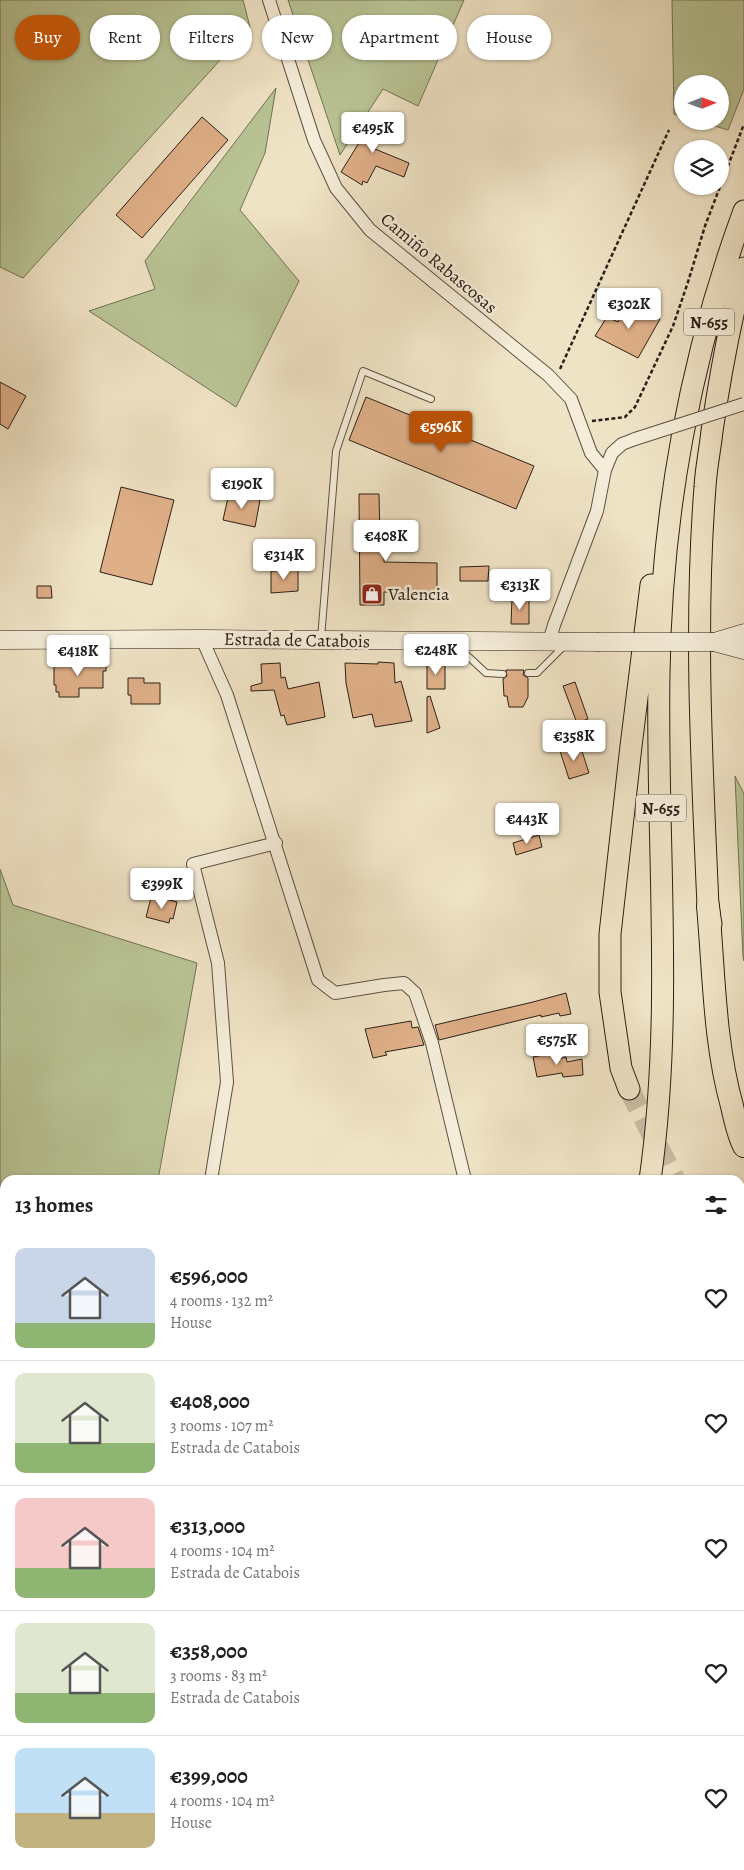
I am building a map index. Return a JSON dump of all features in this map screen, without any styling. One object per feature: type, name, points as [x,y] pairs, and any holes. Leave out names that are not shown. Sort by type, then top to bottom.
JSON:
[{"type":"highway","name":"N-655","points":[[651,1175],[659,1096],[664,998],[659,672],[663,585],[670,518],[692,390],[720,283],[744,210]]},
{"type":"highway","points":[[744,268],[719,379],[705,486],[700,598],[699,713],[708,906],[720,1049],[728,1094],[740,1139],[744,1146]]},
{"type":"highway","points":[[629,1089],[621,1068],[610,992],[610,934],[655,547],[666,481],[683,437]]},
{"type":"highway","points":[[708,906],[729,1050],[744,1112]]},
{"type":"main road","points":[[714,642],[744,633]]},
{"type":"main road","name":"Estrada de Catabois","points":[[0,640],[202,639],[452,642],[714,642]]},
{"type":"main road","points":[[714,642],[744,650]]},
{"type":"street","name":"Camiño Rabascosas","points":[[269,0],[314,140],[336,188],[370,230],[554,382],[571,399],[591,454],[605,470]]},
{"type":"street","points":[[549,642],[597,511],[605,470],[612,454],[622,444],[635,439],[744,404]]},
{"type":"street","points":[[202,639],[227,695],[318,980],[335,993],[404,983],[415,994],[437,1062],[464,1175]]},
{"type":"street","points":[[212,1175],[227,1082],[218,963],[193,864],[276,844]]},
{"type":"lane","points":[[321,640],[336,451],[363,371],[431,398]]},
{"type":"lane","points":[[452,642],[486,673],[503,674]]},
{"type":"lane","points":[[528,673],[537,673],[568,642]]},
{"type":"path","points":[[580,423],[625,417],[635,407],[673,326],[705,226],[744,124]]},
{"type":"path","points":[[554,382],[669,130]]},
{"type":"green space","points":[[0,0],[243,0],[247,15],[170,15],[170,60],[220,60],[23,278],[0,267]]},
{"type":"green space","points":[[288,0],[464,0],[457,16],[342,15],[342,60],[438,60],[418,106],[383,89],[340,155],[308,60],[332,60],[332,15],[293,15]]},
{"type":"green space","points":[[672,0],[744,0],[744,89],[729,127],[729,75],[674,75],[674,114]]},
{"type":"green space","points":[[276,88],[265,153],[240,210],[299,281],[236,407],[89,311],[155,289],[145,261]]},
{"type":"green space","points":[[735,776],[744,794],[744,961],[743,957]]},
{"type":"green space","points":[[0,869],[13,905],[197,963],[159,1175],[0,1175]]},
{"type":"building","points":[[378,112],[393,120],[375,149],[409,163],[404,177],[376,166],[367,183],[363,181],[362,185],[341,172]]},
{"type":"building","points":[[202,117],[228,140],[142,238],[116,215]]},
{"type":"building","points":[[626,303],[660,319],[638,358],[595,336],[607,317],[618,322]]},
{"type":"building","points":[[0,382],[26,396],[8,429],[0,424]]},
{"type":"building","points":[[366,397],[534,466],[516,509],[349,440]]},
{"type":"building","points":[[121,487],[174,500],[152,585],[100,572]]},
{"type":"building","points":[[229,493],[260,500],[255,527],[223,520]]},
{"type":"building","points":[[359,494],[379,494],[380,537],[384,537],[384,562],[437,563],[437,592],[384,592],[384,605],[360,605]]},
{"type":"building","points":[[489,566],[488,581],[460,581],[460,567]]},
{"type":"building","points":[[298,570],[298,591],[271,593],[271,571]]},
{"type":"building","points":[[37,586],[51,586],[52,598],[37,598]]},
{"type":"building","points":[[512,598],[529,598],[529,624],[511,624]]},
{"type":"building","points":[[95,660],[106,660],[106,671],[103,671],[103,688],[79,688],[79,697],[59,697],[59,692],[56,692],[56,685],[54,685],[54,664],[79,664],[79,662],[95,662]]},
{"type":"building","points":[[378,662],[394,663],[395,683],[401,681],[412,721],[375,727],[372,714],[353,718],[346,683],[345,663],[378,664]]},
{"type":"building","points":[[445,662],[445,689],[427,689],[427,663]]},
{"type":"building","points":[[280,663],[281,678],[285,677],[288,689],[319,682],[325,717],[287,725],[284,715],[281,716],[274,690],[251,691],[251,686],[262,683],[261,664]]},
{"type":"building","points":[[506,670],[524,670],[523,675],[528,678],[528,697],[523,707],[509,707],[507,696],[504,696],[503,679],[507,676]]},
{"type":"building","points":[[128,678],[144,678],[144,683],[160,683],[160,704],[131,704],[131,695],[128,695]]},
{"type":"building","points":[[575,682],[588,719],[577,723],[563,686]]},
{"type":"building","points":[[430,696],[440,728],[427,733],[427,697]]},
{"type":"building","points":[[580,745],[589,773],[569,779],[560,751]]},
{"type":"building","points":[[539,835],[542,847],[516,855],[513,843]]},
{"type":"building","points":[[151,898],[161,900],[162,898],[177,902],[173,919],[170,918],[169,923],[146,917]]},
{"type":"building","points":[[566,993],[571,1014],[560,1016],[559,1013],[541,1017],[541,1015],[439,1040],[435,1025]]},
{"type":"building","points":[[411,1021],[412,1028],[418,1027],[424,1045],[385,1052],[387,1055],[373,1058],[365,1029]]},
{"type":"building","points":[[554,1053],[555,1060],[566,1057],[567,1062],[582,1059],[583,1075],[563,1077],[562,1073],[537,1077],[533,1057]]},
{"type":"tunnel","points":[[629,1089],[672,1175]]},
{"type":"place","name":"Valencia","points":[[372,594]]}]
